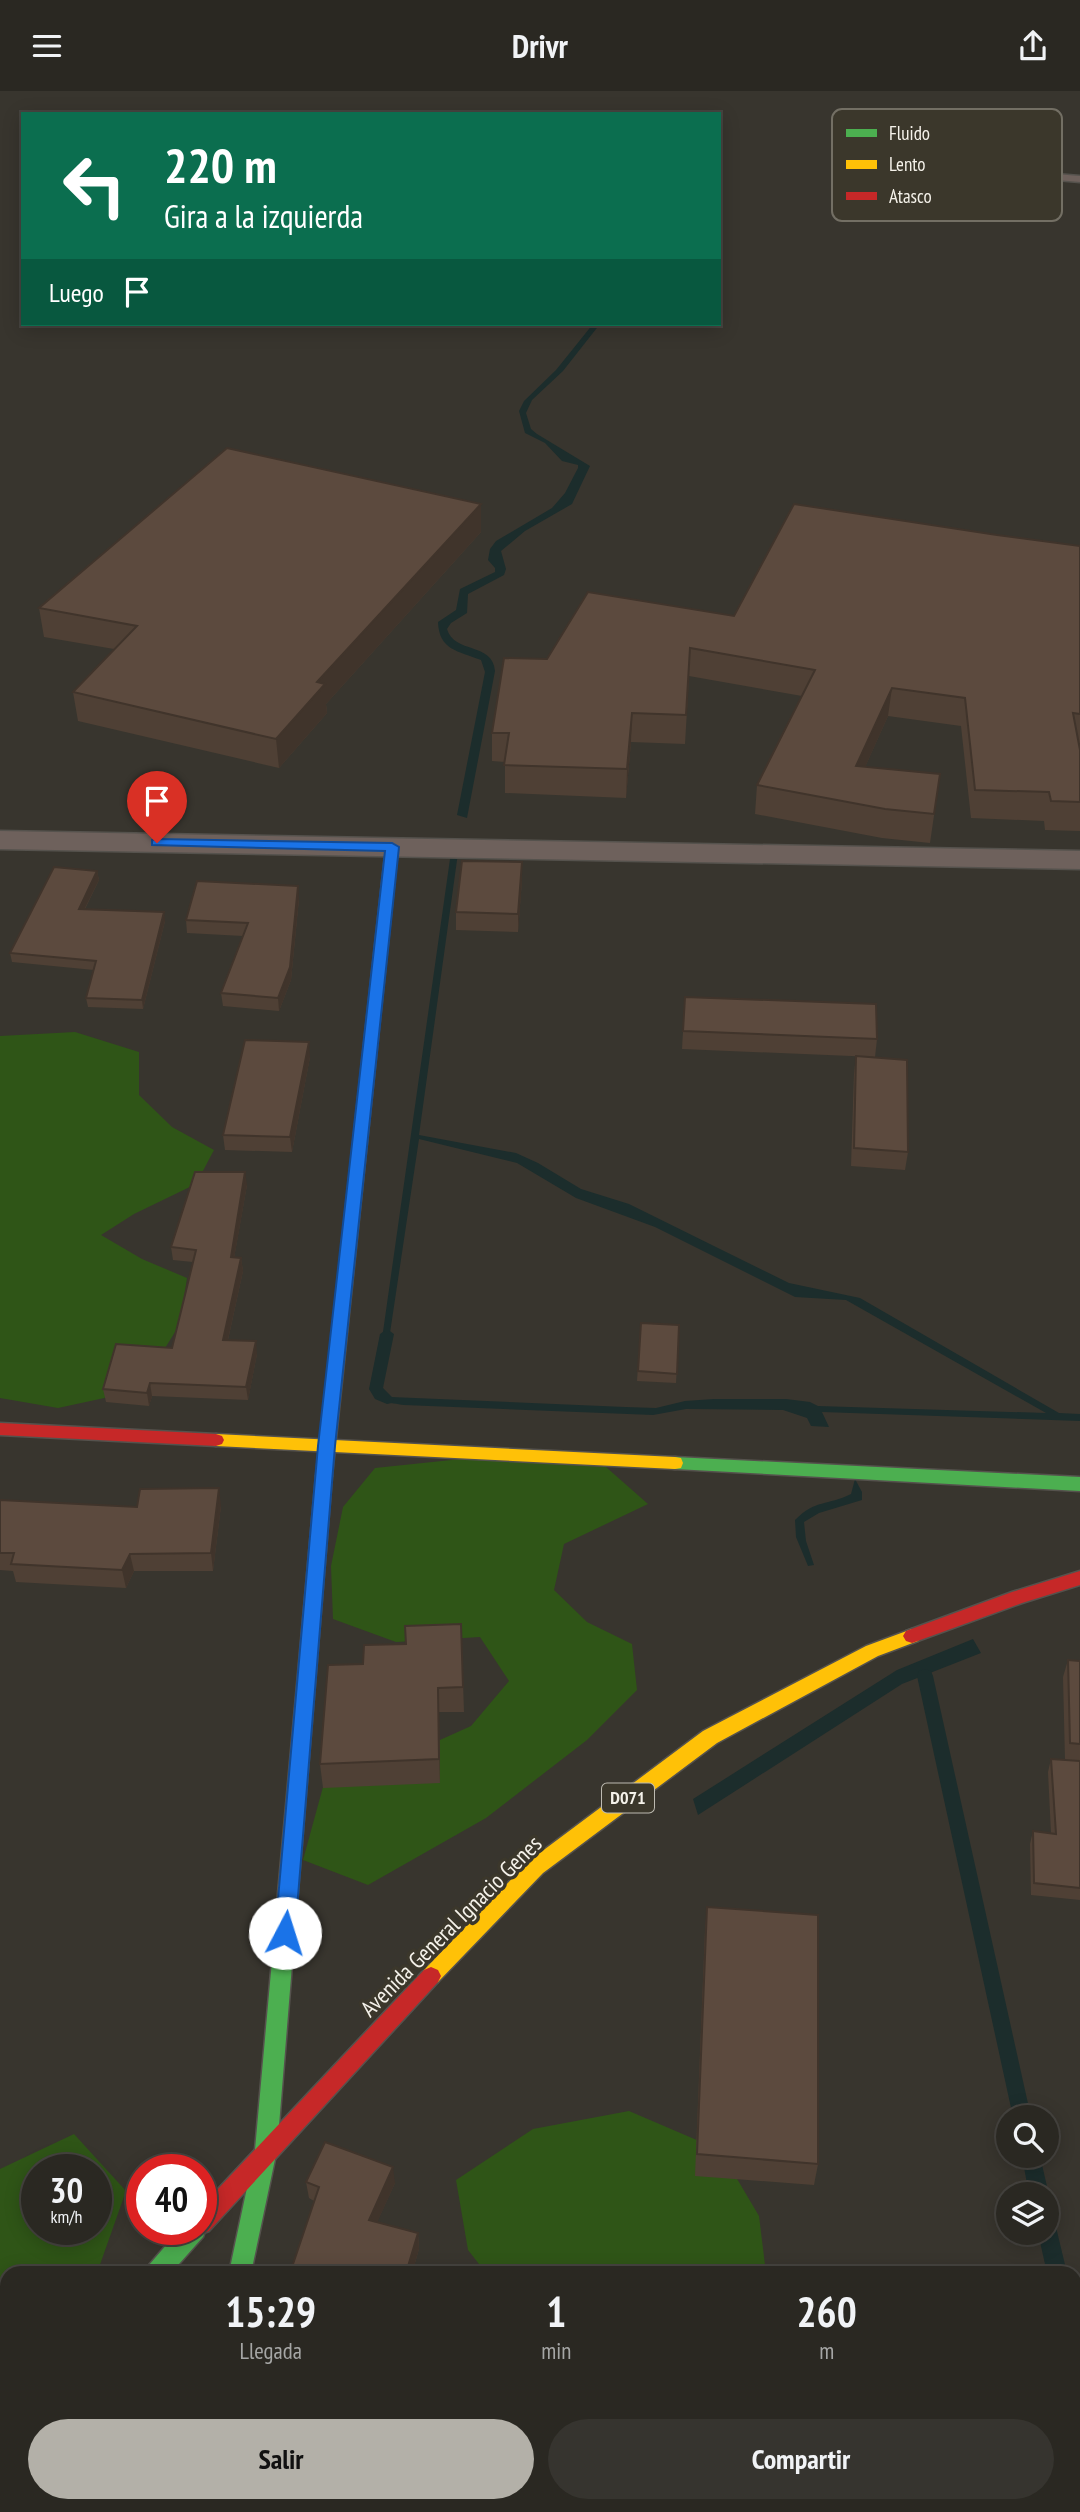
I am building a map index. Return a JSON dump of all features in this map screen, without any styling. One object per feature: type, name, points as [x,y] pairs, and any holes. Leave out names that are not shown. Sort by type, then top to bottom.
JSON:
[{"type":"street","points":[[0,840],[1080,860]]},
{"type":"street","points":[[241,2266],[266,2150],[327,1446],[392,847]]},
{"type":"street","points":[[0,1429],[1080,1484]]},
{"type":"street","name":"Avenida General Ignacio Genes","points":[[217,2205],[380,2028],[536,1867],[710,1737],[872,1651],[1018,1597],[1080,1578]]},
{"type":"street","points":[[163,2266],[181,2245]]},
{"type":"lane","points":[[1062,177],[1080,179]]},
{"type":"green space","points":[[75,1032],[139,1052],[139,1095],[172,1127],[214,1150],[196,1184],[134,1214],[101,1235],[142,1259],[187,1278],[180,1324],[152,1369],[109,1397],[58,1408],[0,1398],[0,1036]]},
{"type":"green space","points":[[461,1459],[606,1467],[648,1504],[564,1544],[554,1590],[587,1622],[632,1644],[637,1690],[587,1740],[486,1818],[368,1885],[303,1860],[326,1776],[420,1749],[471,1726],[509,1681],[480,1637],[396,1642],[333,1619],[331,1566],[343,1507],[375,1468]]},
{"type":"green space","points":[[629,2111],[720,2150],[759,2216],[765,2266],[481,2266],[468,2250],[456,2180],[533,2129]]},
{"type":"green space","points":[[74,2134],[92,2154],[32,2154]]},
{"type":"green space","points":[[21,2159],[21,2245],[107,2245],[99,2266],[0,2266],[0,2169]]},
{"type":"green space","points":[[112,2176],[126,2191],[112,2231]]},
{"type":"shaded area","points":[[591,326],[598,326],[563,371],[532,400],[526,413],[531,429],[537,434],[590,466],[572,504],[525,531],[501,551],[506,569],[504,575],[468,594],[467,613],[451,623],[447,629],[457,642],[488,656],[495,671],[467,818],[457,815],[485,672],[481,660],[446,644],[439,631],[438,622],[456,610],[460,589],[495,572],[488,560],[490,549],[496,541],[552,508],[565,493],[578,468],[578,465],[562,461],[545,443],[525,433],[519,411],[524,401],[556,370]]},
{"type":"shaded area","points":[[451,852],[458,853],[419,1135],[516,1153],[581,1189],[629,1204],[789,1283],[860,1298],[1059,1413],[1080,1414],[1080,1421],[822,1412],[829,1427],[811,1426],[807,1418],[783,1410],[686,1409],[653,1415],[404,1405],[384,1401],[376,1395],[370,1385],[380,1385],[391,1397],[625,1407],[656,1408],[685,1401],[714,1399],[786,1399],[810,1402],[818,1406],[1046,1413],[846,1300],[795,1297],[655,1227],[576,1198],[517,1163],[419,1139],[387,1353],[380,1353]]},
{"type":"shaded area","points":[[855,1479],[862,1492],[862,1500],[819,1513],[804,1522],[806,1541],[814,1565],[808,1566],[796,1537],[795,1520],[809,1509],[851,1494]]},
{"type":"shaded area","points":[[973,1639],[981,1653],[902,1684],[698,1815],[693,1799],[897,1670]]},
{"type":"building","points":[[227,448],[481,504],[317,682],[325,684],[276,739],[73,692],[137,626],[39,608]]},
{"type":"building","points":[[794,504],[1080,546],[1080,714],[1073,713],[1080,750],[1080,802],[1051,801],[1049,792],[975,790],[965,698],[892,688],[856,766],[940,774],[934,814],[885,809],[757,785],[815,670],[690,648],[686,715],[632,713],[627,769],[504,765],[509,733],[492,733],[504,658],[547,659],[588,592],[734,616]]},
{"type":"building","points":[[462,861],[522,862],[518,914],[456,912]]},
{"type":"building","points":[[54,867],[97,871],[79,909],[164,912],[142,1000],[86,998],[96,961],[10,953]]},
{"type":"building","points":[[197,881],[298,886],[290,967],[278,998],[221,993],[248,923],[186,920]]},
{"type":"building","points":[[685,997],[876,1004],[877,1039],[683,1031]]},
{"type":"building","points":[[245,1040],[309,1042],[290,1137],[223,1135]]},
{"type":"building","points":[[856,1056],[907,1060],[908,1152],[854,1148]]},
{"type":"building","points":[[195,1172],[245,1172],[231,1257],[241,1258],[223,1340],[256,1341],[246,1387],[150,1383],[147,1393],[103,1389],[116,1344],[172,1348],[196,1250],[171,1247]]},
{"type":"building","points":[[641,1323],[679,1325],[677,1374],[638,1371]]},
{"type":"building","points":[[219,1488],[211,1553],[130,1554],[122,1570],[11,1564],[14,1553],[0,1553],[0,1500],[137,1507],[140,1489]]},
{"type":"building","points":[[461,1624],[463,1687],[438,1688],[439,1759],[320,1764],[328,1665],[363,1664],[364,1645],[406,1644],[405,1626]]},
{"type":"building","points":[[1068,1660],[1080,1661],[1080,1744],[1070,1743]]},
{"type":"building","points":[[1051,1759],[1080,1761],[1080,1888],[1034,1883],[1033,1831],[1056,1834]]},
{"type":"building","points":[[707,1907],[818,1915],[818,2164],[697,2154]]},
{"type":"building","points":[[325,2142],[393,2167],[369,2220],[418,2233],[408,2266],[292,2266],[319,2187],[306,2182]]},
{"type":"waterway","points":[[387,1334],[376,1389],[387,1399]]},
{"type":"waterway","points":[[925,1676],[1019,2105]]},
{"type":"waterway","points":[[1033,2168],[1036,2182]]},
{"type":"waterway","points":[[1050,2245],[1055,2266]]},
{"type":"traffic: fast","points":[[324,1476],[392,847]]},
{"type":"traffic: fast","points":[[675,1463],[1080,1484]]},
{"type":"traffic: fast","points":[[241,2266],[266,2150],[286,1916]]},
{"type":"traffic: fast","points":[[163,2266],[181,2245]]},
{"type":"traffic: slow","points":[[216,1440],[675,1463]]},
{"type":"traffic: slow","points":[[286,1916],[324,1476]]},
{"type":"traffic: slow","points":[[431,1976],[536,1867],[710,1737],[872,1651],[912,1636]]},
{"type":"traffic: jam","points":[[0,1429],[216,1440]]},
{"type":"traffic: jam","points":[[912,1636],[1018,1597],[1080,1578]]},
{"type":"traffic: jam","points":[[217,2206],[431,1976]]},
{"type":"route","points":[[157,843],[392,847],[327,1446],[285,1933]]}]
